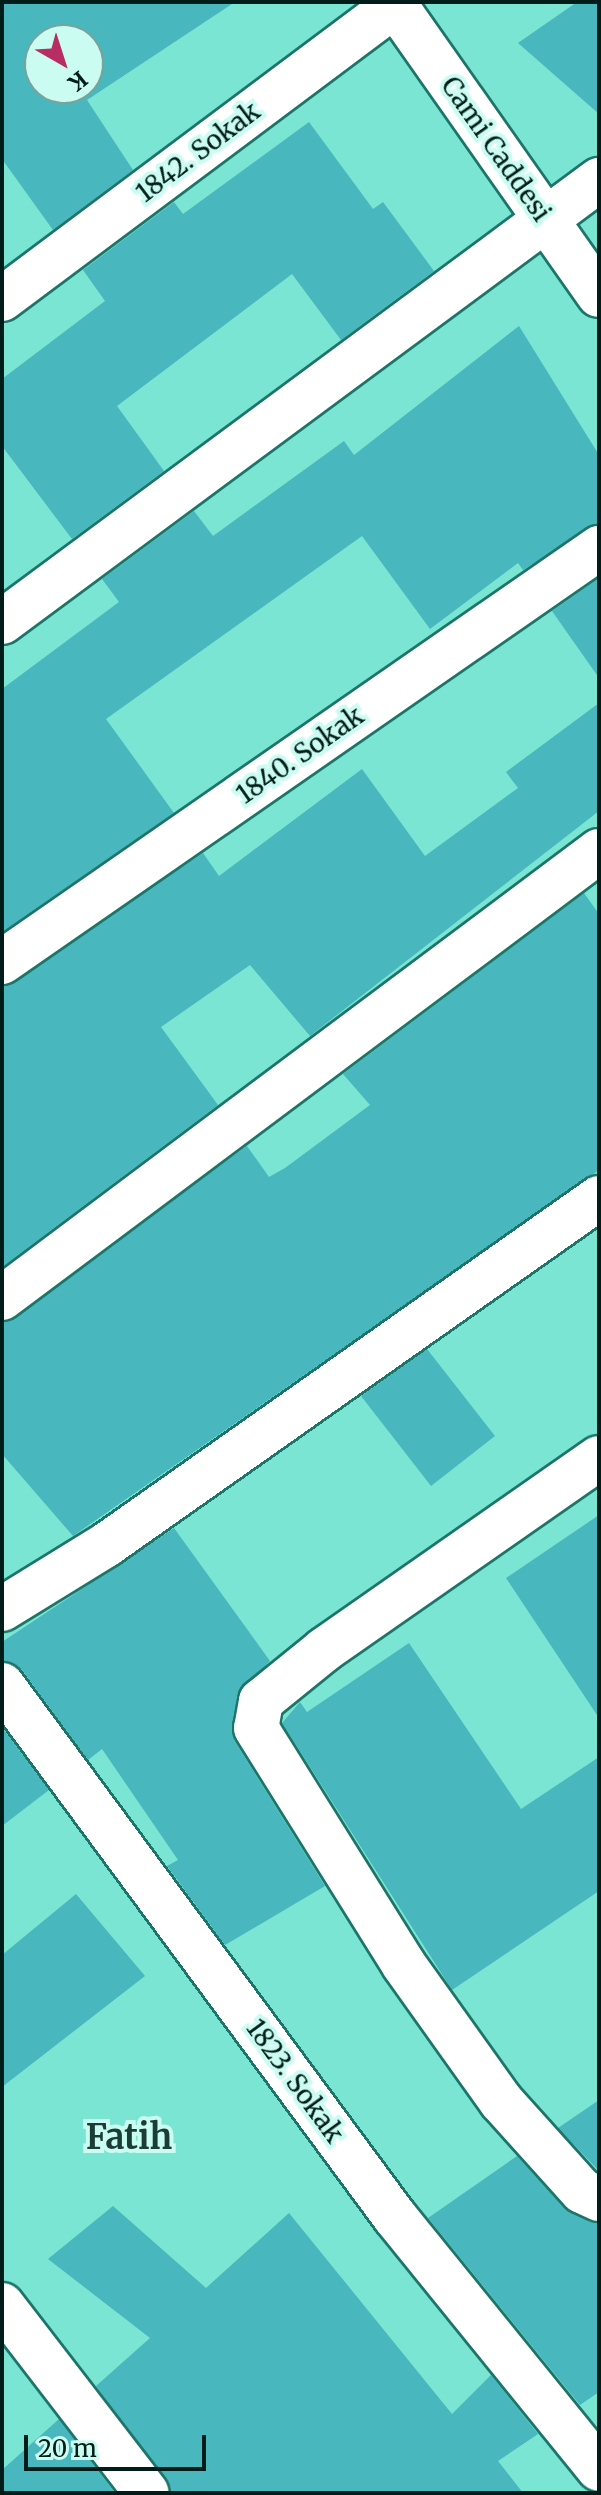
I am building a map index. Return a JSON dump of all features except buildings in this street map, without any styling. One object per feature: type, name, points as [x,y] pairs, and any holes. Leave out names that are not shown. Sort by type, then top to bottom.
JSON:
[{"type":"street","name":"Cami Caddesi","points":[[394,3],[599,295]]},
{"type":"street","name":"1842. Sokak","points":[[2,299],[394,3]]},
{"type":"street","points":[[2,622],[599,180]]},
{"type":"street","name":"1840. Sokak","points":[[2,962],[599,548]]},
{"type":"street","points":[[2,1298],[599,851]]},
{"type":"street","points":[[2,1609],[106,1545],[599,1198]]},
{"type":"street","points":[[599,1458],[324,1650],[261,1701],[256,1728],[404,1965],[501,2101],[582,2191],[599,2199]]},
{"type":"street","name":"1823. Sokak","points":[[2,1685],[395,2217],[599,2469]]},
{"type":"street","points":[[2,2305],[147,2493]]},
{"type":"district","name":"Fatih","points":[[129,2138]]}]
